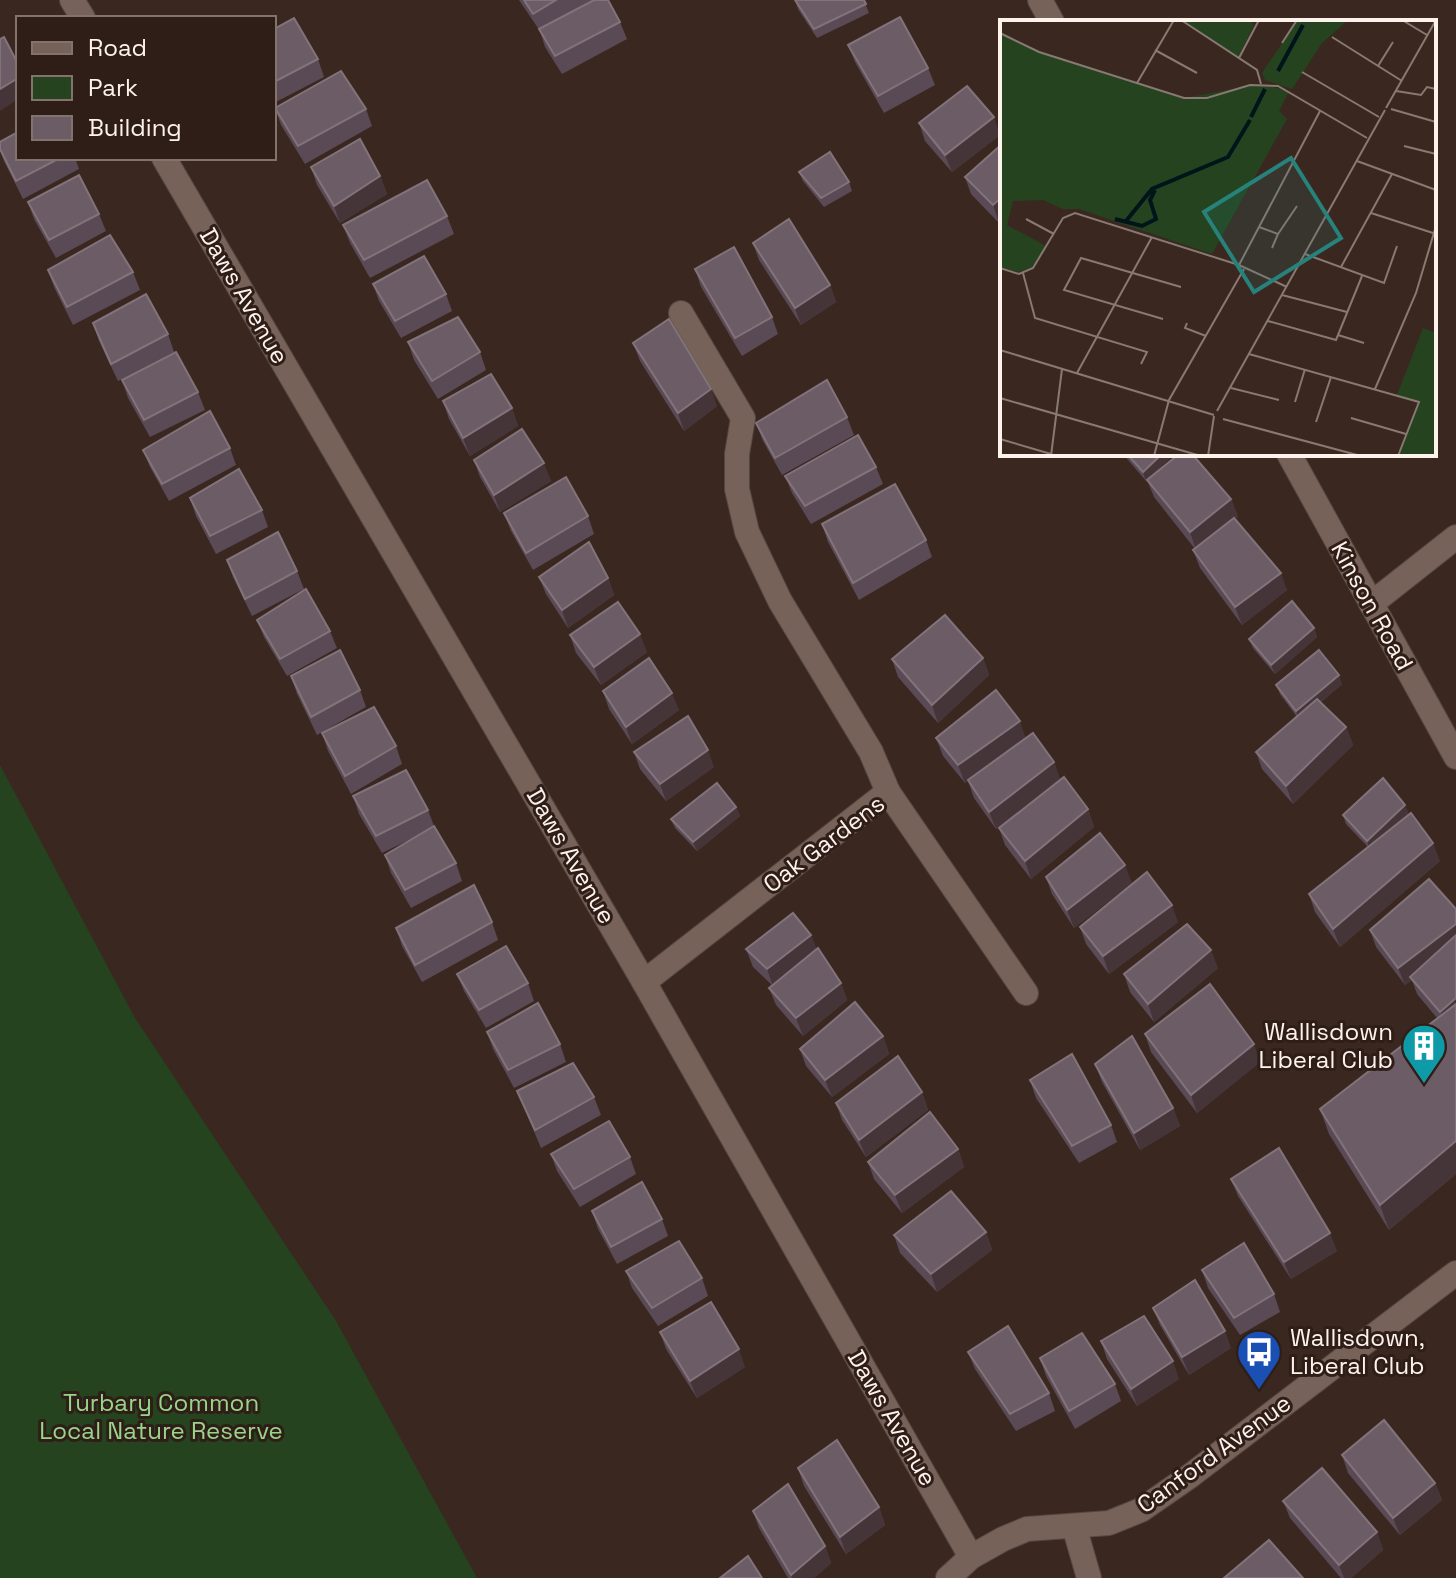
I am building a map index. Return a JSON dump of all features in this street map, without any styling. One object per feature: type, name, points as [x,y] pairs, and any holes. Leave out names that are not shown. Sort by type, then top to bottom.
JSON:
[{"type":"street","points":[[1040,0],[1051,20]]},
{"type":"street","name":"Daws Avenue","points":[[165,160],[644,982],[971,1557]]},
{"type":"street","points":[[681,313],[743,418],[737,454],[737,489],[747,532],[780,601],[871,752],[888,792]]},
{"type":"street","name":"Kinson Road","points":[[1290,456],[1456,757]]},
{"type":"street","points":[[1371,604],[1456,537]]},
{"type":"street","name":"Oak Gardens","points":[[644,982],[888,792],[1026,993]]},
{"type":"street","name":"Canford Avenue","points":[[948,1578],[971,1557],[1027,1529],[1109,1523],[1141,1510],[1456,1273]]},
{"type":"street","points":[[1074,1526],[1089,1578]]},
{"type":"green space","name":"Turbary Common Local Nature Reserve","points":[[0,765],[135,1018],[336,1321],[477,1578],[0,1578]]},
{"type":"building","points":[[524,0],[556,0],[533,14]]},
{"type":"building","points":[[594,0],[608,0],[620,22],[555,56],[539,29]]},
{"type":"building","points":[[795,0],[864,0],[866,4],[814,29]]},
{"type":"building","points":[[900,17],[928,68],[878,96],[848,45]]},
{"type":"building","points":[[294,18],[318,59],[276,81],[276,28]]},
{"type":"building","points":[[4,37],[16,60],[16,79],[0,89],[0,39]]},
{"type":"building","points":[[341,71],[366,109],[298,146],[276,107]]},
{"type":"building","points":[[967,86],[994,117],[945,155],[919,123]]},
{"type":"building","points":[[16,133],[16,160],[56,160],[16,181],[0,149],[0,142]]},
{"type":"building","points":[[360,139],[380,176],[334,206],[311,167]]},
{"type":"building","points":[[1000,146],[1000,199],[993,205],[965,177]]},
{"type":"building","points":[[830,152],[849,182],[821,198],[799,172]]},
{"type":"building","points":[[79,175],[99,214],[49,240],[28,202]]},
{"type":"building","points":[[427,180],[447,216],[364,260],[343,225]]},
{"type":"building","points":[[789,219],[830,285],[795,308],[753,243]]},
{"type":"building","points":[[110,235],[133,272],[67,307],[48,270]]},
{"type":"building","points":[[734,247],[772,317],[735,338],[695,269]]},
{"type":"building","points":[[424,256],[446,294],[395,321],[373,284]]},
{"type":"building","points":[[146,294],[168,334],[111,364],[93,323]]},
{"type":"building","points":[[458,317],[480,352],[432,381],[408,342]]},
{"type":"building","points":[[669,319],[711,389],[678,413],[633,343]]},
{"type":"building","points":[[176,352],[198,392],[144,420],[122,380]]},
{"type":"building","points":[[491,374],[512,408],[463,438],[443,401]]},
{"type":"building","points":[[827,380],[847,417],[775,458],[756,423]]},
{"type":"building","points":[[210,411],[230,448],[162,484],[143,450]]},
{"type":"building","points":[[522,429],[544,463],[494,495],[474,460]]},
{"type":"building","points":[[858,435],[876,467],[805,506],[785,476]]},
{"type":"building","points":[[1129,456],[1160,456],[1143,472]]},
{"type":"building","points":[[1177,456],[1194,456],[1231,499],[1190,532],[1147,480]]},
{"type":"building","points":[[239,469],[262,510],[210,536],[190,498]]},
{"type":"building","points":[[566,477],[588,516],[526,553],[504,513]]},
{"type":"building","points":[[895,484],[926,540],[853,583],[822,524]]},
{"type":"building","points":[[1234,518],[1281,573],[1235,607],[1193,550]]},
{"type":"building","points":[[278,532],[297,571],[245,599],[227,560]]},
{"type":"building","points":[[589,542],[608,578],[562,610],[539,577]]},
{"type":"building","points":[[306,589],[330,631],[280,659],[257,620]]},
{"type":"building","points":[[1292,601],[1314,628],[1271,665],[1249,639]]},
{"type":"building","points":[[618,602],[640,634],[594,667],[570,635]]},
{"type":"building","points":[[945,615],[983,658],[932,705],[892,659]]},
{"type":"building","points":[[340,650],[360,690],[311,717],[291,676]]},
{"type":"building","points":[[1319,650],[1339,675],[1296,711],[1276,685]]},
{"type":"building","points":[[649,658],[672,693],[626,727],[603,691]]},
{"type":"building","points":[[996,690],[1020,721],[958,765],[936,738]]},
{"type":"building","points":[[1317,699],[1346,727],[1286,786],[1256,752]]},
{"type":"building","points":[[374,707],[396,746],[345,776],[322,733]]},
{"type":"building","points":[[688,716],[708,750],[660,784],[634,752]]},
{"type":"building","points":[[1033,733],[1054,762],[989,812],[968,780]]},
{"type":"building","points":[[406,770],[428,810],[376,836],[353,796]]},
{"type":"building","points":[[1064,777],[1088,809],[1025,861],[999,828]]},
{"type":"building","points":[[1383,778],[1405,805],[1367,841],[1343,815]]},
{"type":"building","points":[[717,783],[736,807],[693,842],[671,819]]},
{"type":"building","points":[[1411,813],[1433,843],[1333,929],[1309,894]]},
{"type":"building","points":[[434,826],[456,863],[405,890],[385,855]]},
{"type":"building","points":[[1100,833],[1125,865],[1067,910],[1046,877]]},
{"type":"building","points":[[1147,872],[1172,905],[1103,956],[1080,927]]},
{"type":"building","points":[[1429,879],[1456,909],[1456,924],[1398,968],[1370,930]]},
{"type":"building","points":[[474,885],[492,922],[415,965],[396,928]]},
{"type":"building","points":[[793,913],[811,935],[767,969],[746,949]]},
{"type":"building","points":[[1187,924],[1211,950],[1148,1004],[1124,974]]},
{"type":"building","points":[[1456,935],[1456,998],[1440,1012],[1410,977]]},
{"type":"building","points":[[506,946],[528,983],[479,1010],[457,974]]},
{"type":"building","points":[[818,948],[841,983],[796,1018],[769,988]]},
{"type":"building","points":[[1210,984],[1254,1044],[1191,1095],[1145,1034]]},
{"type":"building","points":[[855,1002],[883,1036],[825,1080],[800,1049]]},
{"type":"building","points":[[538,1003],[560,1044],[508,1070],[487,1032]]},
{"type":"building","name":"Wallisdown Liberal Club","points":[[1456,1004],[1456,1141],[1380,1205],[1320,1109]]},
{"type":"building","points":[[1132,1036],[1173,1108],[1134,1133],[1095,1064]]},
{"type":"building","points":[[1072,1054],[1111,1125],[1072,1146],[1030,1080]]},
{"type":"building","points":[[898,1056],[922,1092],[859,1140],[836,1103]]},
{"type":"building","points":[[573,1063],[594,1097],[535,1130],[517,1091]]},
{"type":"building","points":[[930,1112],[958,1149],[895,1195],[868,1162]]},
{"type":"building","points":[[609,1121],[630,1157],[574,1189],[551,1154]]},
{"type":"building","points":[[1279,1148],[1330,1233],[1284,1262],[1231,1179]]},
{"type":"building","points":[[642,1182],[662,1219],[611,1247],[592,1211]]},
{"type":"building","points":[[951,1191],[986,1232],[931,1274],[894,1235]]},
{"type":"building","points":[[679,1241],[702,1278],[652,1308],[626,1271]]},
{"type":"building","points":[[1244,1243],[1274,1294],[1234,1318],[1202,1270]]},
{"type":"building","points":[[1195,1280],[1225,1331],[1182,1357],[1153,1308]]},
{"type":"building","points":[[711,1302],[739,1349],[690,1381],[660,1332]]},
{"type":"building","points":[[1144,1316],[1173,1361],[1131,1389],[1101,1341]]},
{"type":"building","points":[[1008,1326],[1049,1393],[1010,1414],[968,1352]]},
{"type":"building","points":[[1082,1333],[1115,1384],[1069,1411],[1040,1358]]},
{"type":"building","points":[[1384,1420],[1435,1483],[1393,1518],[1342,1455]]},
{"type":"building","points":[[837,1440],[879,1507],[840,1537],[798,1468]]},
{"type":"building","points":[[1322,1468],[1377,1532],[1339,1565],[1283,1501]]},
{"type":"building","points":[[788,1484],[825,1546],[791,1575],[753,1511]]},
{"type":"building","points":[[1269,1540],[1303,1578],[1224,1578]]},
{"type":"building","points":[[748,1556],[762,1578],[720,1578]]},
{"type":"place","name":"Wallisdown Liberal Club","points":[[1424,1085]]},
{"type":"place","name":"Wallisdown, Liberal Club","points":[[1259,1391]]}]
